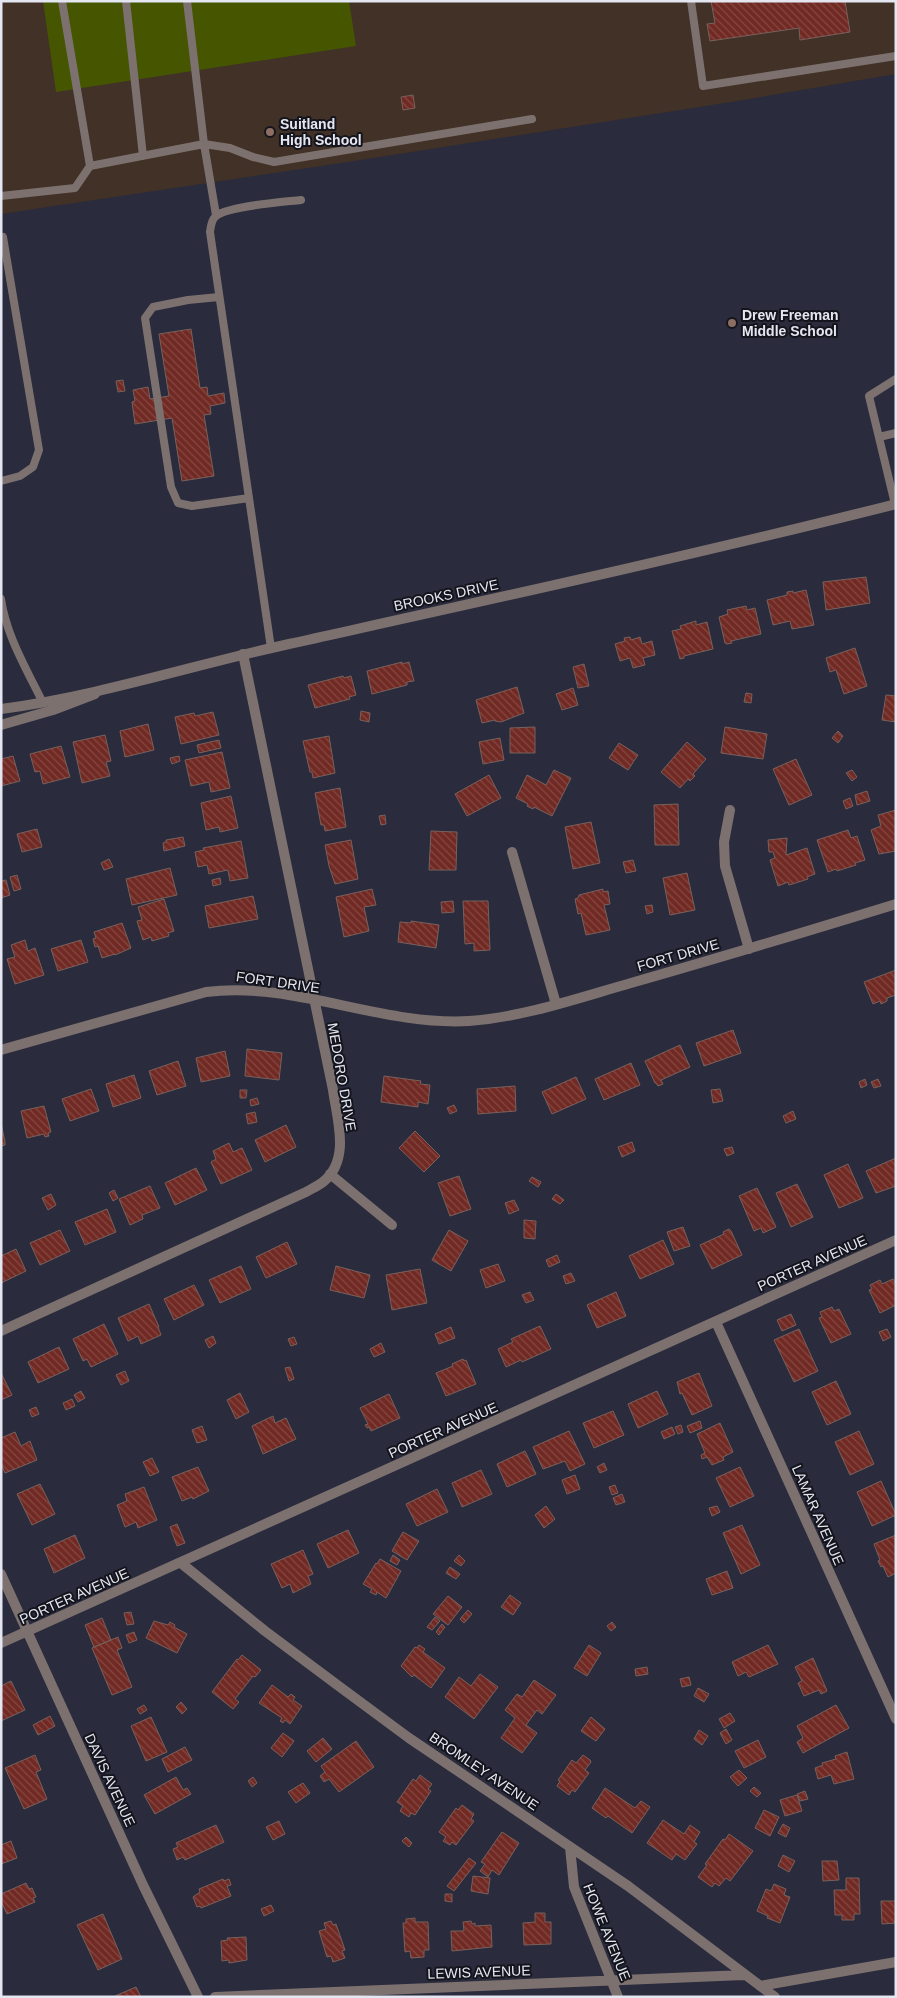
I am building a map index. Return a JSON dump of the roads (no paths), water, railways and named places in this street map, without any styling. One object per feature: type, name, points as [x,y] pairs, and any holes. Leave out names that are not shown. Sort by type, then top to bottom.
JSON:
[{"type":"street","name":"BROOKS DRIVE","points":[[1,709],[99,692],[243,654],[633,568],[896,505]]},
{"type":"street","name":"MEDORO DRIVE","points":[[243,654],[332,1090],[340,1143],[337,1164],[330,1174]]},
{"type":"street","points":[[1,725],[53,710],[99,692]]},
{"type":"street","points":[[730,810],[724,842],[725,866],[750,949]]},
{"type":"street","points":[[512,852],[556,1004]]},
{"type":"street","name":"FORT DRIVE","points":[[1,1050],[206,992],[246,989],[388,1015],[445,1021],[499,1017],[556,1004],[750,949],[896,904]]},
{"type":"street","points":[[1,1331],[289,1200],[323,1182],[330,1174],[392,1225]]},
{"type":"street","name":"PORTER AVENUE","points":[[1,1643],[896,1240]]},
{"type":"street","name":"LAMAR AVENUE","points":[[716,1322],[896,1719]]},
{"type":"street","name":"BROMLEY AVENUE","points":[[181,1563],[264,1631],[363,1704],[628,1886],[775,1997]]},
{"type":"street","name":"DAVIS AVENUE","points":[[1,1574],[143,1885],[198,1997]]},
{"type":"street","name":"HOWE AVENUE","points":[[570,1847],[574,1887],[618,1997]]},
{"type":"street","points":[[760,1986],[896,1962]]},
{"type":"street","name":"LEWIS AVENUE","points":[[215,1997],[744,1975]]},
{"type":"lane","points":[[1,196],[75,188],[90,166],[62,1]]},
{"type":"lane","points":[[126,1],[143,156]]},
{"type":"lane","points":[[187,1],[204,144],[216,215]]},
{"type":"lane","points":[[691,1],[703,86],[896,56]]},
{"type":"lane","points":[[90,166],[204,144],[230,148],[253,158],[274,162],[532,119]]},
{"type":"lane","points":[[271,648],[210,232],[211,222],[216,215],[232,209],[301,200]]},
{"type":"lane","points":[[1,238],[3,237],[39,450],[33,467],[20,476],[1,481]]},
{"type":"lane","points":[[219,297],[188,300],[153,307],[145,318],[171,487],[178,503],[192,506],[249,498]]},
{"type":"lane","points":[[896,379],[869,396],[896,505]]},
{"type":"lane","points":[[879,436],[896,433]]},
{"type":"lane","points":[[1,599],[2,613],[43,703]]},
{"type":"place","name":"Suitland High School","points":[[270,132]]},
{"type":"place","name":"Drew Freeman Middle School","points":[[732,323]]}]
